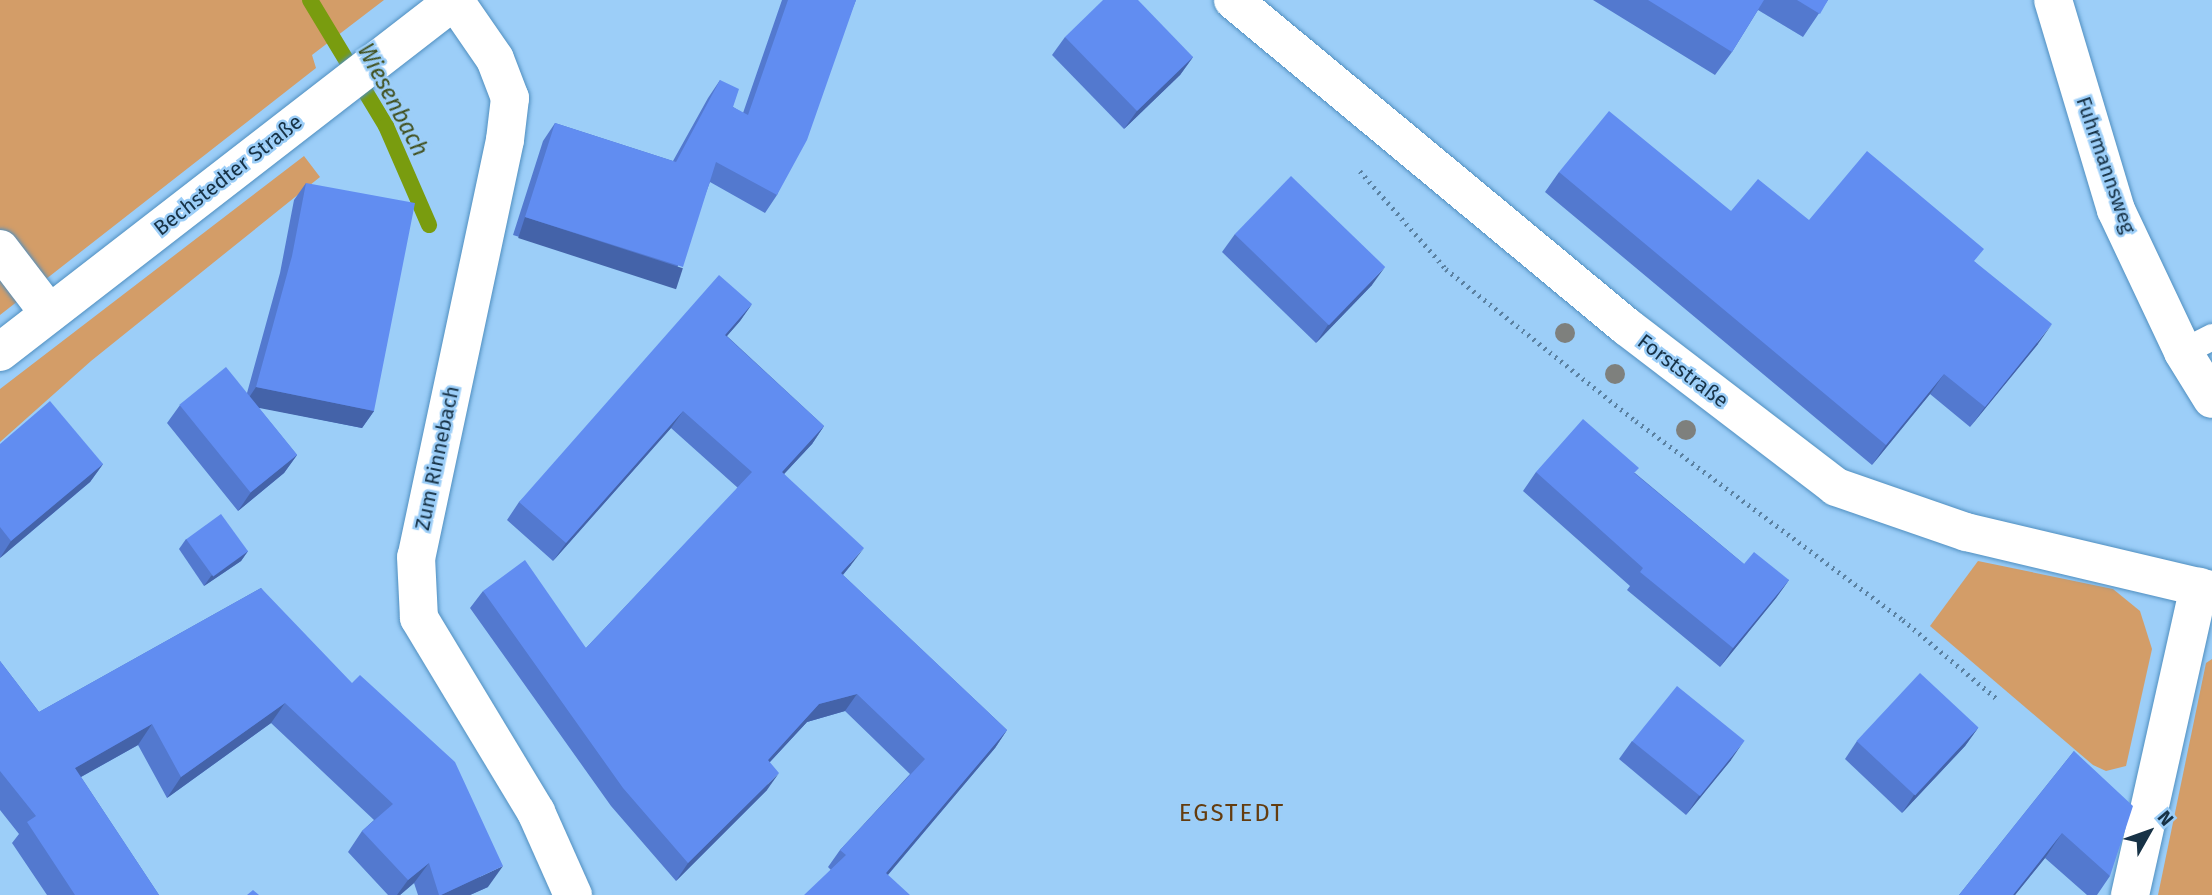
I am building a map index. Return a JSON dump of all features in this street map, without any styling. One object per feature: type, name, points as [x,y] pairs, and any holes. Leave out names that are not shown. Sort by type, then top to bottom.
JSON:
[{"type":"street","name":"Bechstedter Straße","points":[[0,352],[455,0]]},
{"type":"street","name":"Zum Rinnebach","points":[[455,0],[495,60],[510,97],[505,140],[416,556],[419,618],[536,812],[573,895]]},
{"type":"street","name":"Forststraße","points":[[1233,0],[1636,335],[1836,487],[1966,532],[2205,589]]},
{"type":"street","name":"Fuhrmannsweg","points":[[2053,0],[2116,209],[2198,345],[2212,399]]},
{"type":"street","points":[[0,249],[49,313]]},
{"type":"street","points":[[2130,895],[2205,589]]},
{"type":"path","points":[[1355,166],[1447,269],[1636,421],[1903,620],[1997,699]]},
{"type":"shaded area","points":[[0,0],[384,0],[312,55],[316,68],[0,315]]},
{"type":"shaded area","points":[[304,156],[320,177],[91,361],[0,442],[0,389]]},
{"type":"shaded area","points":[[1978,561],[2113,589],[2140,611],[2152,649],[2126,766],[2106,771],[2093,765],[1930,626]]},
{"type":"shaded area","points":[[2212,659],[2212,895],[2158,895],[2206,663]]},
{"type":"building","points":[[788,0],[856,0],[807,140],[777,195],[716,162],[683,267],[525,217],[555,123],[676,162],[720,80],[739,89],[733,107],[748,115]]},
{"type":"building","points":[[1103,0],[1138,0],[1193,57],[1137,111],[1065,37]]},
{"type":"building","points":[[1648,0],[1764,0],[1732,52]]},
{"type":"building","points":[[1797,0],[1828,0],[1820,14]]},
{"type":"building","points":[[1609,111],[1731,211],[1758,179],[1809,220],[1867,151],[1984,249],[1974,261],[2052,324],[1985,407],[1944,374],[1886,445],[1559,172]]},
{"type":"building","points":[[1291,176],[1385,267],[1329,325],[1235,234]]},
{"type":"building","points":[[306,183],[415,203],[374,411],[256,387],[292,256]]},
{"type":"building","points":[[719,275],[752,304],[725,335],[824,426],[782,472],[864,548],[841,573],[1007,730],[886,873],[910,895],[804,895],[846,855],[840,850],[925,759],[857,694],[819,704],[768,760],[779,773],[688,863],[623,788],[483,591],[525,560],[586,648],[752,472],[683,411],[566,543],[519,502]]},
{"type":"building","points":[[226,367],[297,455],[250,493],[179,405]]},
{"type":"building","points":[[50,401],[103,464],[11,541],[0,527],[0,444]]},
{"type":"building","points":[[1583,419],[1639,468],[1634,473],[1744,564],[1754,552],[1789,580],[1733,648],[1640,572],[1643,568],[1536,472]]},
{"type":"building","points":[[221,514],[248,551],[213,576],[186,539]]},
{"type":"building","points":[[261,588],[352,683],[360,675],[455,762],[503,866],[441,895],[429,863],[408,880],[362,831],[393,804],[285,703],[181,777],[152,724],[75,768],[159,895],[75,895],[27,822],[36,816],[0,771],[0,661],[39,712]]},
{"type":"building","points":[[1920,673],[1979,728],[1915,796],[1857,741]]},
{"type":"building","points":[[1677,686],[1745,741],[1700,796],[1632,741]]},
{"type":"building","points":[[2074,751],[2133,806],[2110,876],[2062,833],[2013,895],[1959,895]]},
{"type":"waterway","name":"Wiesenbach","points":[[310,0],[386,126],[429,225]]},
{"type":"district","name":"EGSTEDT","points":[[1232,814]]}]
